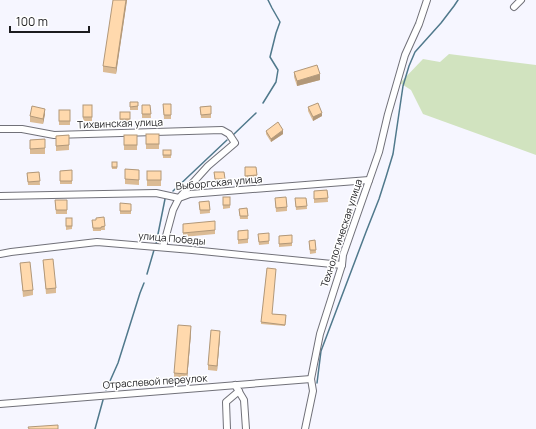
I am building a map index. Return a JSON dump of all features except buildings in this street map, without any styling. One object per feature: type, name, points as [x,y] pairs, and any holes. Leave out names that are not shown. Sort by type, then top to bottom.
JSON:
[{"type":"street","name":"Технологическая улица","points":[[305,429],[313,391],[311,379],[320,334],[342,265],[343,254],[379,152],[405,55],[419,24],[427,0]]},
{"type":"street","points":[[514,7],[521,0]]},
{"type":"street","name":"Тихвинская улица","points":[[0,129],[22,129],[54,135],[222,130],[229,134],[235,143],[208,166],[179,198]]},
{"type":"street","name":"Выборгская улица","points":[[0,196],[156,193],[179,198],[190,194],[368,180]]},
{"type":"street","points":[[163,247],[173,210],[179,198]]},
{"type":"street","name":"улица Победы","points":[[0,254],[97,242],[342,265]]},
{"type":"street","name":"Отраслевой переулок","points":[[0,404],[237,388],[311,379]]},
{"type":"street","points":[[227,429],[226,402],[237,388],[244,400],[246,429]]},
{"type":"green space","points":[[449,54],[536,65],[536,155],[423,114],[411,90],[400,83],[423,59],[440,62]]},
{"type":"waterway","points":[[263,103],[276,82],[278,70],[270,57],[280,22],[268,0]]},
{"type":"waterway","points":[[317,383],[321,351],[379,199],[393,154],[403,86],[409,66],[415,52],[441,23],[458,0]]},
{"type":"waterway","points":[[233,135],[256,113]]},
{"type":"waterway","points":[[173,191],[227,140]]},
{"type":"waterway","points":[[156,244],[165,199]]},
{"type":"waterway","points":[[147,274],[154,250]]},
{"type":"waterway","points":[[106,390],[118,363],[144,283]]},
{"type":"waterway","points":[[95,429],[103,400]]}]
